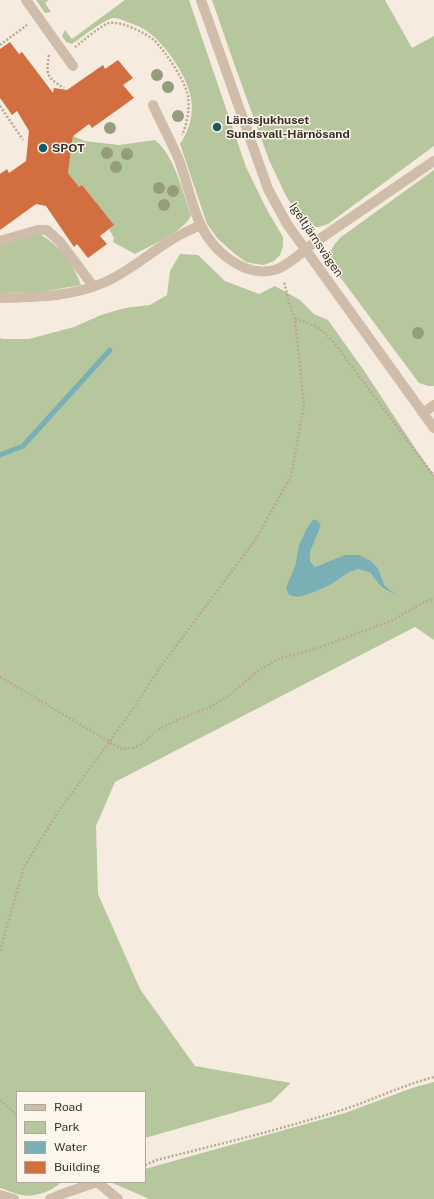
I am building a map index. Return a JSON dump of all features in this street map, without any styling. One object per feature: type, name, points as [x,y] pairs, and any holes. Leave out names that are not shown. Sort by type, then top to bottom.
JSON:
[{"type":"street","points":[[26,0],[73,66]]},
{"type":"street","name":"Igeltjärnsvägen","points":[[201,0],[268,189],[287,224],[304,250],[434,428]]},
{"type":"street","points":[[153,104],[178,160],[201,225],[208,237],[234,262],[258,271],[280,268],[434,161]]},
{"type":"street","points":[[0,298],[30,297],[73,292],[104,283],[169,241],[201,225]]},
{"type":"street","points":[[0,241],[38,230],[47,230],[60,242],[93,286]]},
{"type":"street","points":[[423,413],[434,405]]},
{"type":"street","points":[[50,1199],[94,1183]]},
{"type":"street","points":[[98,1183],[118,1199]]},
{"type":"street","points":[[0,1195],[14,1199]]},
{"type":"path","points":[[64,54],[109,23],[119,23],[130,26],[154,40],[181,78],[188,98],[186,125],[183,134],[171,145]]},
{"type":"path","points":[[0,45],[28,24]]},
{"type":"path","points":[[0,106],[23,140]]},
{"type":"path","points":[[0,951],[24,867],[56,815],[159,669],[256,538],[291,476],[304,405],[295,319],[289,303],[280,268]]},
{"type":"path","points":[[295,319],[311,324],[324,332],[434,476]]},
{"type":"path","points":[[0,677],[110,740],[122,749],[133,748],[142,744],[156,731],[177,720],[210,708],[278,659],[312,650],[392,621],[424,602],[434,599]]},
{"type":"path","points":[[146,1165],[157,1160],[253,1136],[347,1109],[412,1083],[434,1077]]},
{"type":"path","points":[[0,1100],[16,1114]]},
{"type":"green space","points":[[36,0],[49,0],[45,3],[51,12],[45,13]]},
{"type":"green space","points":[[125,0],[189,0],[246,167],[267,210],[283,237],[283,246],[280,255],[274,261],[264,265],[246,262],[218,239],[207,224],[180,144],[186,134],[192,110],[189,89],[180,70],[161,44],[142,28],[115,18],[104,22],[72,44],[66,42],[62,36],[65,30],[72,39]]},
{"type":"green space","points":[[212,0],[385,0],[412,48],[434,36],[434,146],[328,224],[319,227],[311,227],[304,224],[286,196],[269,160]]},
{"type":"green space","points":[[73,136],[85,141],[119,145],[155,140],[168,155],[173,164],[191,215],[189,220],[167,237],[135,254],[113,242],[114,238],[109,229],[113,225],[82,185],[79,187],[68,173]]},
{"type":"green space","points":[[434,170],[434,386],[428,386],[419,383],[334,269],[331,259],[331,252],[334,245],[341,237]]},
{"type":"green space","points":[[39,234],[53,243],[65,256],[78,277],[81,285],[41,292],[0,293],[0,246]]},
{"type":"green space","points":[[180,254],[198,255],[225,281],[259,294],[275,286],[300,300],[314,314],[328,320],[434,475],[434,640],[415,627],[115,782],[96,826],[98,894],[140,989],[195,1066],[291,1083],[271,1102],[146,1138],[146,1091],[16,1091],[16,1183],[60,1183],[38,1195],[27,1196],[0,1188],[0,338],[29,339],[74,327],[101,315],[125,308],[150,305],[167,295],[170,271]],"holes":[[[313,519],[321,526],[310,552],[310,561],[315,567],[322,564],[371,561],[378,568],[385,586],[394,594],[380,586],[372,573],[358,569],[348,573],[332,584],[295,566],[302,542]]]},
{"type":"green space","points":[[434,1082],[434,1199],[148,1199],[112,1183],[146,1183],[146,1169],[345,1113],[412,1088]]},
{"type":"water","points":[[313,519],[318,521],[321,526],[310,552],[310,561],[315,567],[345,555],[359,555],[371,561],[378,568],[385,586],[396,595],[381,587],[371,573],[358,569],[348,573],[332,584],[309,594],[298,597],[289,595],[286,588],[295,566],[299,545]]},
{"type":"building","points":[[10,42],[19,54],[22,52],[53,93],[54,88],[67,90],[103,65],[105,69],[118,60],[133,78],[123,85],[134,98],[92,128],[89,124],[73,136],[68,173],[79,187],[82,185],[114,225],[100,236],[107,244],[88,258],[77,244],[74,247],[46,206],[36,204],[0,230],[0,174],[7,169],[9,173],[26,161],[29,131],[17,111],[12,115],[0,98],[0,49]]},
{"type":"waterway","points":[[0,455],[23,446],[110,350]]},
{"type":"place","name":"Länssjukhuset Sundsvall-Härnösand","points":[[217,127]]},
{"type":"place","name":"SPOT","points":[[43,148]]}]
